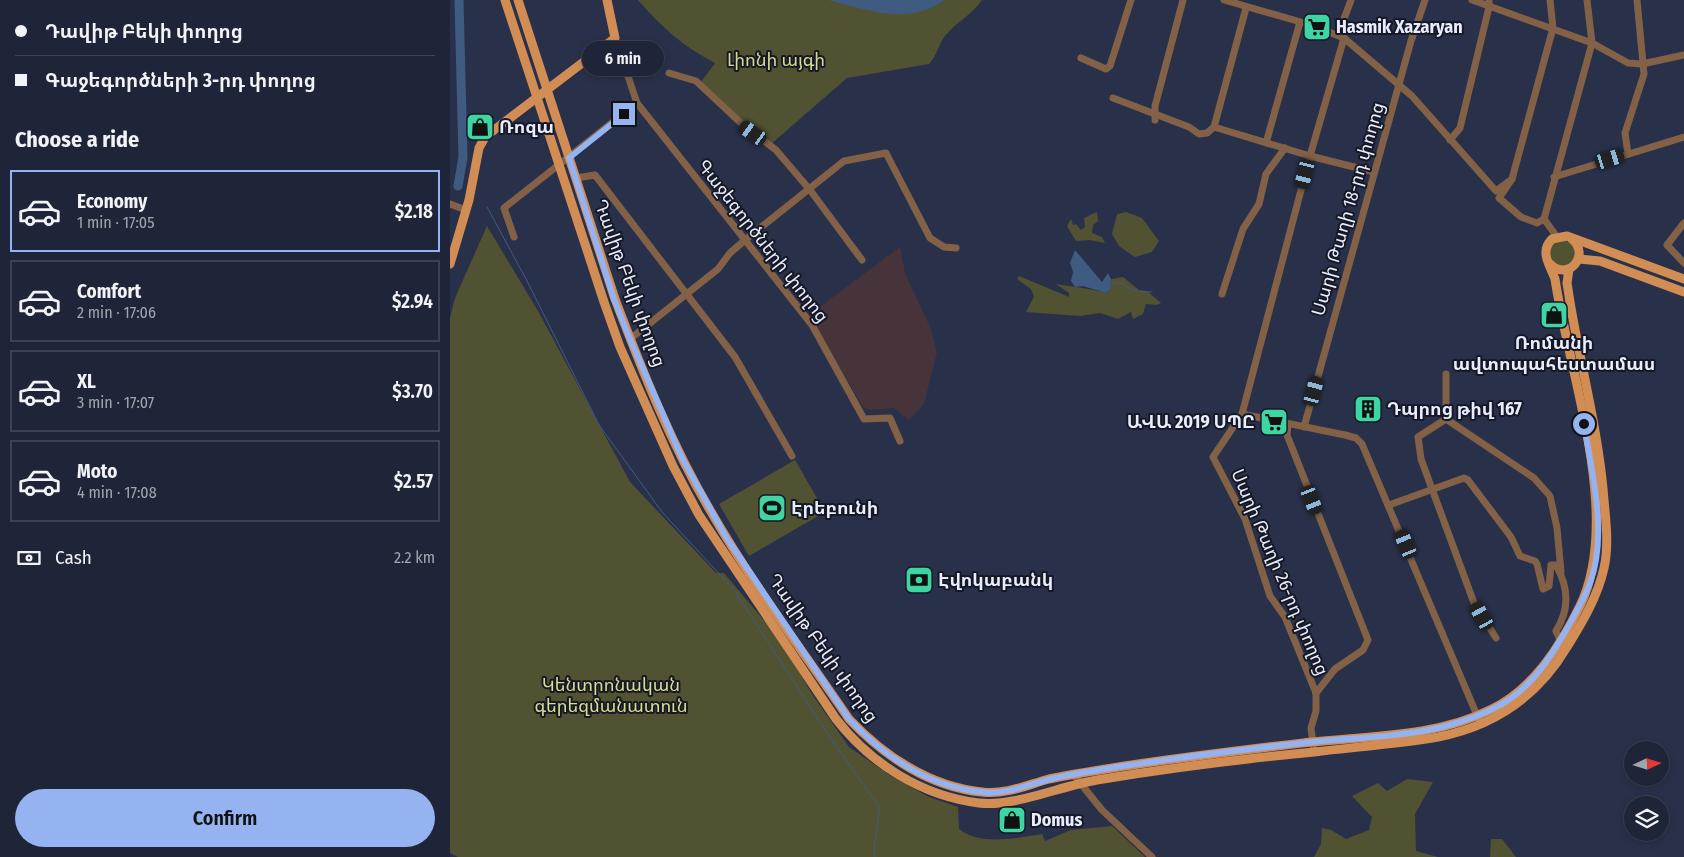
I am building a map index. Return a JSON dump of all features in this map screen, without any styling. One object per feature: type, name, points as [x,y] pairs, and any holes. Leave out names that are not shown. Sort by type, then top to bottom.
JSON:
[{"type":"main road","name":"Դավիթ Բեկի փողոց","points":[[505,0],[620,347],[673,466],[699,515],[844,729],[876,760],[896,774],[923,787],[964,800],[992,804],[1081,784],[1434,729],[1479,720],[1520,703],[1556,665],[1592,602],[1604,568],[1607,534],[1603,482],[1570,302],[1569,269]]},
{"type":"main road","name":"Դավիթ Բեկի փողոց","points":[[518,0],[630,339],[682,458],[709,510],[849,719],[867,738],[890,757],[926,776],[981,792],[1005,792],[1073,774],[1313,747]]},
{"type":"main road","points":[[450,264],[466,210],[479,148],[485,137],[615,38],[606,0]]},
{"type":"main road","points":[[450,240],[460,229]]},
{"type":"main road","points":[[1549,264],[1560,270],[1569,269],[1579,259],[1578,245],[1567,236]]},
{"type":"main road","points":[[1557,237],[1567,236],[1684,279]]},
{"type":"main road","name":"Դավիթ Բեկի փողոց","points":[[1479,720],[1517,694],[1539,672],[1579,608],[1590,582],[1597,543],[1584,424],[1555,279],[1546,259],[1548,243],[1557,237]]},
{"type":"main road","points":[[1579,259],[1600,261],[1684,292]]},
{"type":"street","points":[[1081,58],[1100,68],[1110,66],[1131,0]]},
{"type":"street","points":[[1155,117],[1183,0]]},
{"type":"street","points":[[1224,0],[1341,36],[1412,96],[1496,191],[1512,179]]},
{"type":"street","points":[[1350,0],[1242,414],[1356,438],[1362,444],[1479,720]]},
{"type":"street","name":"Սարի Թաղի 18-րդ փողոց","points":[[1304,427],[1374,172],[1425,0]]},
{"type":"street","points":[[1472,0],[1489,4],[1553,28],[1592,44],[1628,63],[1642,64],[1684,55]]},
{"type":"street","points":[[1550,0],[1553,28],[1512,179],[1499,198],[1521,217],[1537,223],[1544,218],[1592,44],[1586,0]]},
{"type":"street","points":[[1628,154],[1625,133],[1644,74],[1637,0]]},
{"type":"street","points":[[1450,140],[1460,128],[1489,4]]},
{"type":"street","points":[[1113,98],[1155,117],[1189,127],[1200,134],[1207,133],[1214,127],[1246,8]]},
{"type":"street","points":[[1266,143],[1300,22]]},
{"type":"street","name":"Գաջեգործների փողոց","points":[[615,38],[637,104],[812,325],[864,419],[890,418],[900,442]]},
{"type":"street","points":[[669,73],[696,81],[742,125],[776,150],[810,190],[862,260]]},
{"type":"street","points":[[514,237],[504,208],[637,104]]},
{"type":"street","points":[[1214,127],[1310,156],[1374,172]]},
{"type":"street","points":[[1554,177],[1684,137]]},
{"type":"street","points":[[1222,294],[1243,229],[1259,204],[1266,174],[1285,148]]},
{"type":"street","points":[[630,339],[718,269],[730,253],[744,240],[810,190],[844,161],[886,152],[930,238],[944,247],[956,248]]},
{"type":"street","points":[[576,178],[595,175],[735,357],[792,456]]},
{"type":"street","points":[[450,204],[466,210]]},
{"type":"street","points":[[1544,218],[1557,237]]},
{"type":"street","points":[[1684,223],[1667,245],[1684,263]]},
{"type":"street","points":[[1446,374],[1446,420]]},
{"type":"street","name":"Սարի Թաղի 26-րդ փողոց","points":[[1242,414],[1213,457],[1245,519],[1270,596],[1285,616],[1316,692],[1316,712],[1311,728],[1313,747]]},
{"type":"street","points":[[1446,420],[1534,478],[1550,496],[1557,528],[1566,599],[1566,612],[1556,631],[1560,640]]},
{"type":"street","points":[[1446,420],[1418,437],[1421,458],[1474,603],[1496,638]]},
{"type":"street","points":[[1288,424],[1287,435],[1368,640],[1363,650],[1335,669],[1316,692]]},
{"type":"street","points":[[1389,505],[1464,478],[1468,480],[1501,524],[1520,556],[1535,561],[1538,564],[1543,589],[1548,586],[1551,580],[1551,565],[1556,564],[1562,575]]},
{"type":"street","points":[[1073,774],[1102,810],[1152,857]]},
{"type":"shaded area","points":[[900,247],[905,273],[930,327],[937,352],[924,404],[909,420],[894,408],[871,410],[863,407],[809,315]]},
{"type":"green space","name":"Լիոնի այգի","points":[[638,0],[982,0],[974,10],[945,36],[929,64],[847,78],[771,144],[734,114],[701,82],[715,63],[674,36]]},
{"type":"green space","points":[[1097,212],[1098,221],[1093,225],[1092,233],[1102,237],[1105,243],[1090,240],[1076,241],[1067,226],[1071,219],[1073,225],[1076,224],[1081,230],[1085,227],[1084,218]]},
{"type":"green space","points":[[1126,212],[1142,218],[1159,241],[1152,252],[1135,257],[1119,246],[1112,234],[1117,214]]},
{"type":"green space","name":"Կենտրոնական գերեզմանատուն","points":[[487,226],[538,311],[630,482],[716,573],[724,573],[778,637],[812,694],[849,747],[891,776],[929,797],[958,807],[959,829],[977,838],[999,839],[1042,834],[1045,841],[1071,830],[1112,826],[1145,857],[458,857],[450,853],[450,318],[455,298]]},
{"type":"green space","points":[[1562,240],[1571,244],[1575,253],[1571,262],[1562,266],[1553,262],[1549,253],[1553,244]]},
{"type":"green space","points":[[1019,276],[1069,297],[1069,293],[1056,284],[1106,293],[1110,289],[1111,279],[1123,277],[1139,290],[1147,291],[1161,303],[1157,305],[1146,304],[1143,314],[1133,319],[1131,312],[1118,319],[1100,313],[1080,316],[1026,312],[1034,297],[1031,289],[1017,279]]},
{"type":"green space","name":"Էրեբունի","points":[[795,460],[825,512],[749,556],[719,504]]},
{"type":"green space","points":[[1407,779],[1433,782],[1415,814],[1416,851],[1438,857],[1314,857],[1321,844],[1322,828],[1331,830],[1346,839],[1369,830],[1372,817],[1352,796],[1378,783],[1387,791]]},
{"type":"green space","points":[[1491,839],[1502,839],[1516,857],[1490,857]]},
{"type":"water","points":[[828,0],[945,0],[931,8],[917,12],[888,14]]},
{"type":"water","points":[[1075,250],[1102,282],[1108,273],[1111,279],[1110,289],[1106,293],[1083,286],[1075,287],[1071,281],[1073,272],[1070,263]]},
{"type":"waterway","points":[[458,186],[463,157],[459,0]]},
{"type":"waterway","points":[[487,207],[526,279],[599,425],[662,512],[735,591],[820,722]]},
{"type":"waterway","points":[[1110,287],[1114,283],[1121,283],[1128,288],[1152,292]]},
{"type":"waterway","points":[[821,724],[879,807],[874,844],[875,857]]},
{"type":"place","name":"Hasmik Xazaryan","points":[[1317,27]]},
{"type":"place","name":"Ռոզա","points":[[480,127]]},
{"type":"place","name":"Ռոմանի ավտոպահեստամաս","points":[[1554,315]]},
{"type":"place","name":"Դպրոց թիվ 167","points":[[1368,409]]},
{"type":"place","name":"ԱՎԱ 2019 ՍՊԸ","points":[[1274,422]]},
{"type":"place","name":"Էրեբունի","points":[[772,508]]},
{"type":"place","name":"Էվոկաբանկ","points":[[919,580]]},
{"type":"place","name":"Domus","points":[[1012,820]]},
{"type":"route","points":[[624,114],[569,158],[614,299],[682,458],[709,510],[726,537],[849,719],[867,738],[890,757],[926,776],[958,787],[981,792],[1005,792],[1050,779],[1106,769],[1256,748],[1434,729],[1477,716],[1492,709],[1517,694],[1539,672],[1579,608],[1590,582],[1597,543],[1595,497],[1584,424]]}]
